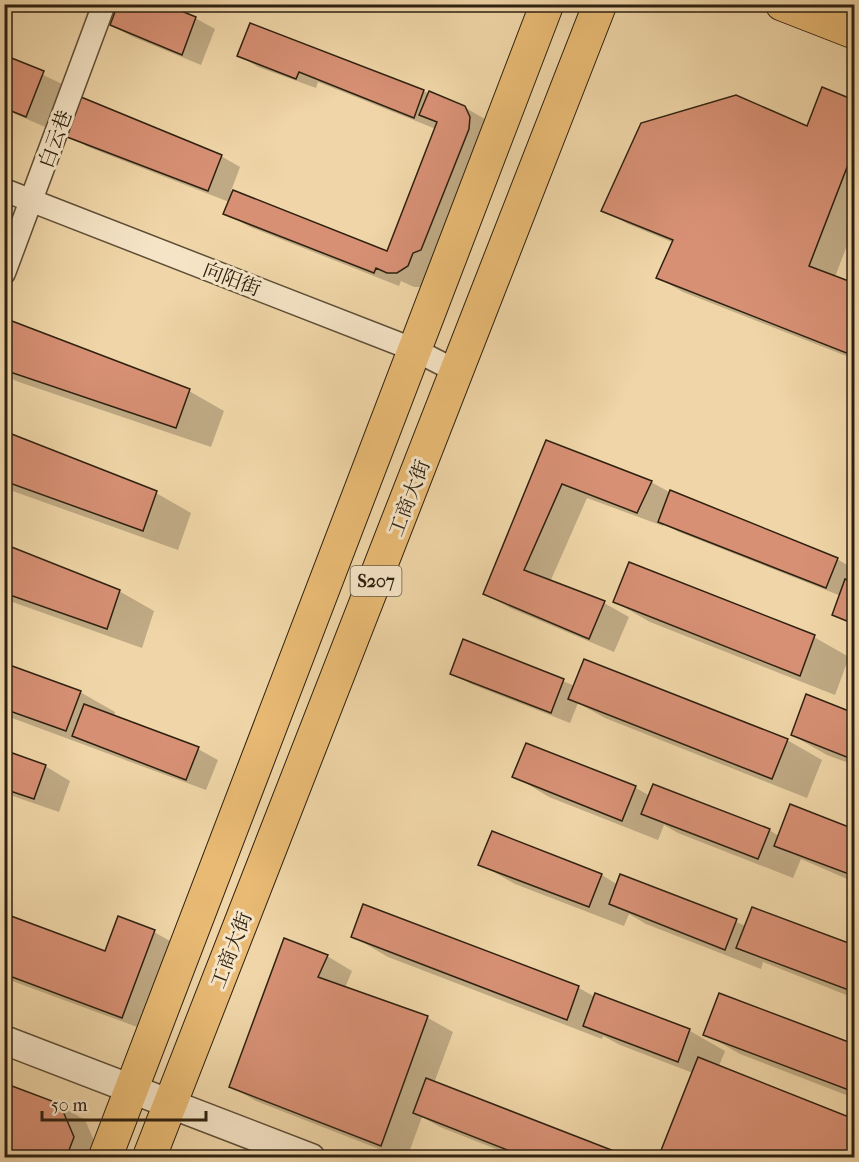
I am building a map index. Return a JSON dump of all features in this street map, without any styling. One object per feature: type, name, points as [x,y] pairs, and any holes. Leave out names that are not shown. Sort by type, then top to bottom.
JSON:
[{"type":"main road","name":"S207","points":[[105,1158],[547,4]]},
{"type":"main road","name":"工商大街","points":[[149,1158],[600,4]]},
{"type":"main road","points":[[782,4],[855,32]]},
{"type":"street","name":"白云巷","points":[[4,273],[104,4]]},
{"type":"street","name":"向阳街","points":[[4,190],[415,350],[458,372]]},
{"type":"street","points":[[4,1040],[132,1087],[311,1158]]},
{"type":"building","points":[[118,4],[164,4],[196,17],[182,55],[110,25]]},
{"type":"building","points":[[250,23],[424,90],[414,118],[299,72],[296,79],[237,56]]},
{"type":"building","points":[[4,55],[44,71],[26,117],[4,108]]},
{"type":"building","points":[[822,87],[854,100],[854,149],[809,266],[854,283],[854,356],[656,278],[673,240],[601,211],[641,123],[736,95],[807,126]]},
{"type":"building","points":[[429,91],[465,106],[470,117],[469,129],[421,250],[413,253],[408,266],[397,273],[387,273],[376,268],[374,273],[223,214],[233,190],[387,251],[437,122],[419,115]]},
{"type":"building","points":[[81,97],[222,155],[208,191],[67,137]]},
{"type":"building","points":[[4,318],[190,389],[176,428],[4,370]]},
{"type":"building","points":[[4,431],[157,491],[143,531],[4,481]]},
{"type":"building","points":[[546,440],[652,481],[637,513],[562,484],[524,570],[605,601],[589,639],[483,594]]},
{"type":"building","points":[[670,490],[838,558],[826,588],[658,522]]},
{"type":"building","points":[[4,544],[120,590],[107,629],[4,593]]},
{"type":"building","points":[[629,562],[815,635],[800,676],[613,602]]},
{"type":"building","points":[[845,579],[854,583],[854,624],[832,615]]},
{"type":"building","points":[[463,639],[564,679],[551,713],[450,674]]},
{"type":"building","points":[[584,659],[788,739],[772,779],[568,699]]},
{"type":"building","points":[[4,663],[81,691],[66,731],[4,709]]},
{"type":"building","points":[[806,694],[854,713],[854,760],[791,735]]},
{"type":"building","points":[[84,704],[199,747],[186,780],[72,736]]},
{"type":"building","points":[[526,743],[636,786],[622,821],[512,777]]},
{"type":"building","points":[[4,750],[46,765],[34,799],[4,789]]},
{"type":"building","points":[[653,784],[770,829],[758,859],[641,814]]},
{"type":"building","points":[[790,804],[854,829],[854,876],[774,846]]},
{"type":"building","points":[[492,831],[602,874],[589,907],[478,865]]},
{"type":"building","points":[[620,874],[737,919],[725,950],[609,904]]},
{"type":"building","points":[[363,904],[579,986],[567,1020],[351,937]]},
{"type":"building","points":[[752,907],[854,945],[854,992],[736,948]]},
{"type":"building","points":[[11,916],[105,951],[118,916],[155,930],[122,1018],[4,974],[4,933]]},
{"type":"building","points":[[284,938],[328,955],[318,977],[428,1016],[381,1146],[229,1087]]},
{"type":"building","points":[[595,993],[690,1029],[678,1062],[583,1026]]},
{"type":"building","points":[[719,993],[854,1044],[854,1092],[703,1035]]},
{"type":"building","points":[[698,1057],[854,1119],[854,1158],[658,1158]]},
{"type":"building","points":[[426,1078],[632,1158],[528,1158],[413,1113]]},
{"type":"building","points":[[4,1083],[60,1104],[74,1137],[66,1158],[4,1158]]}]
